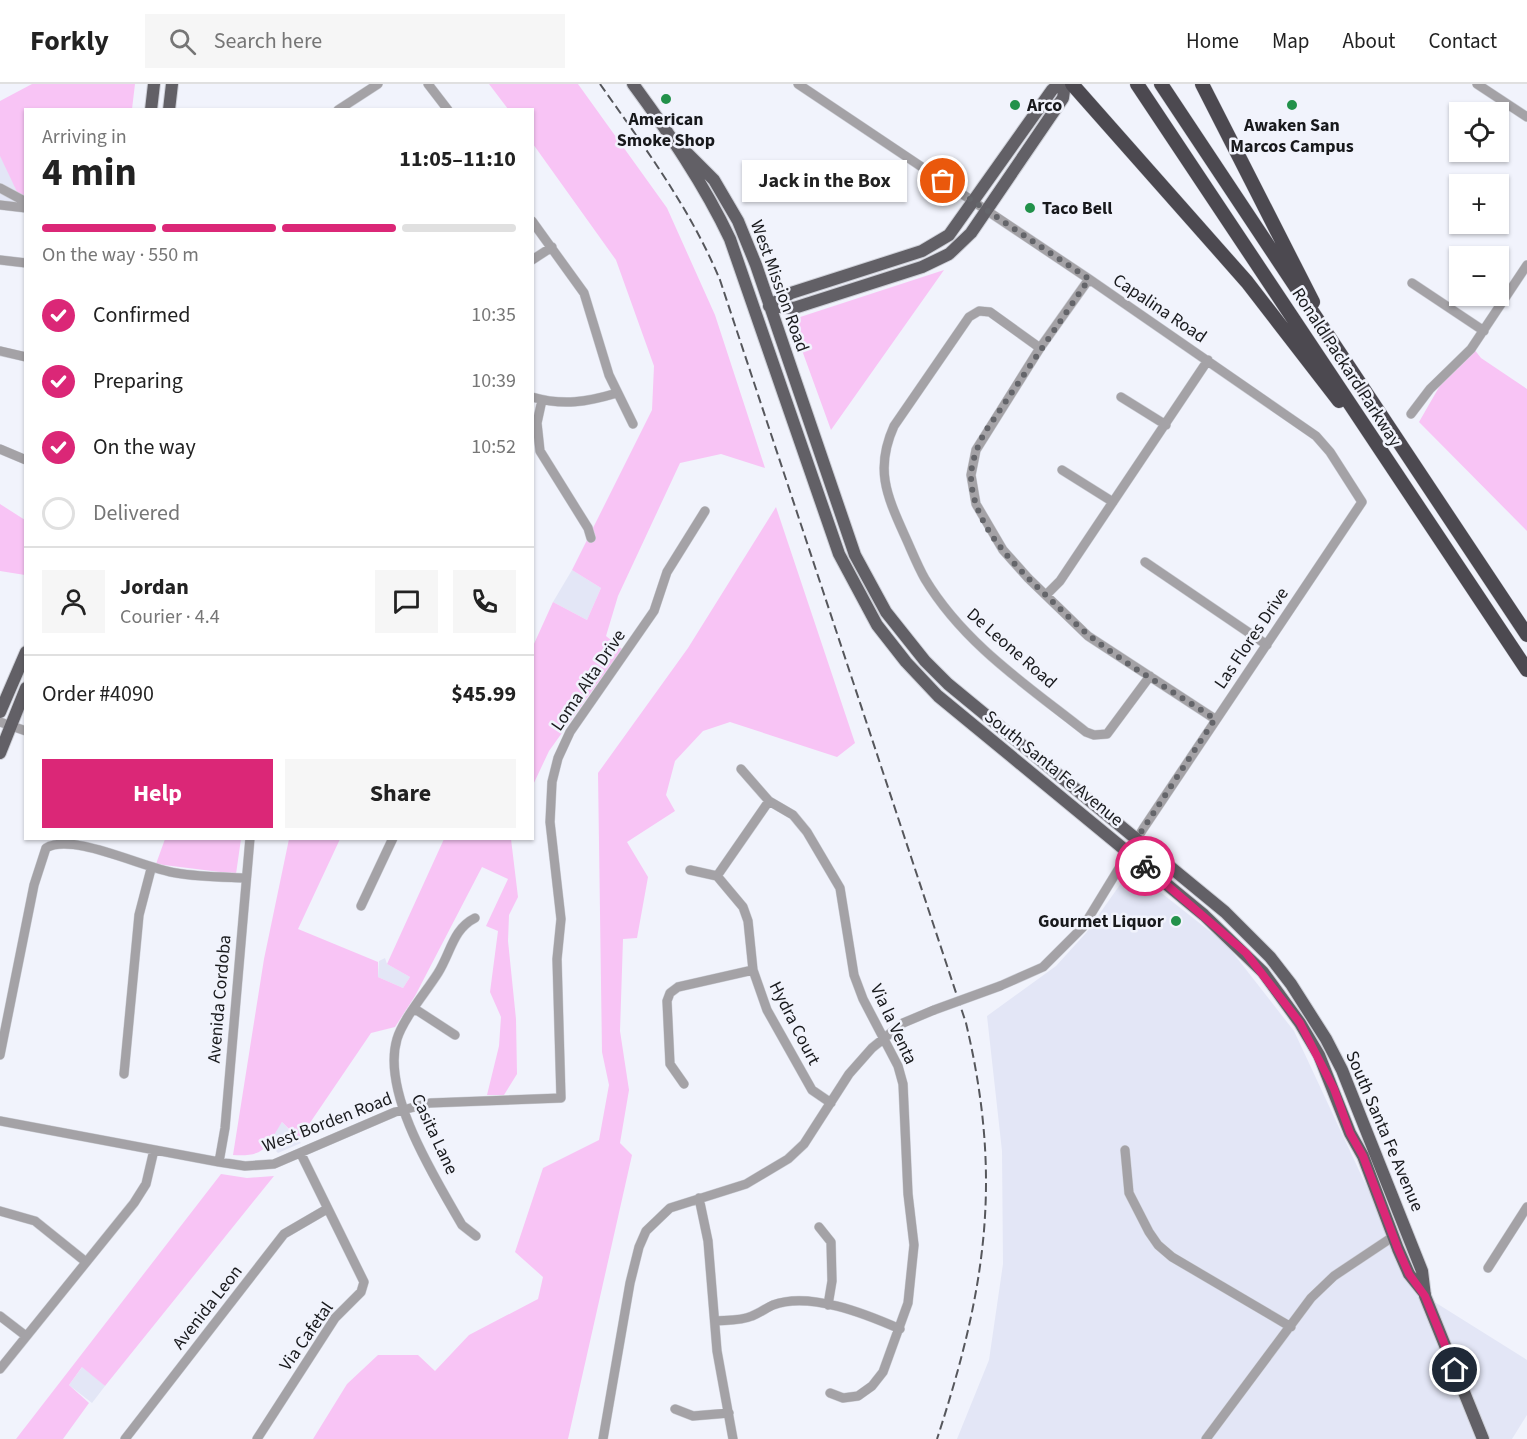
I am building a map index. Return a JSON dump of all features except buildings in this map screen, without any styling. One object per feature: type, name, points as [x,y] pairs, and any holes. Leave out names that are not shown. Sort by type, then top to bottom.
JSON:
[{"type":"highway","points":[[1072,84],[1247,282],[1401,481]]},
{"type":"highway","name":"Ronald Packard Parkway","points":[[1137,84],[1527,670]]},
{"type":"highway","name":"Ronald Packard Parkway","points":[[1161,84],[1527,636]]},
{"type":"highway","points":[[1202,84],[1312,297],[1318,321]]},
{"type":"main road","points":[[151,108],[154,84]]},
{"type":"main road","points":[[169,108],[172,84]]},
{"type":"main road","name":"West Mission Road","points":[[633,84],[674,140],[716,210],[741,265],[757,309],[808,465]]},
{"type":"main road","points":[[757,309],[769,306],[791,292],[929,248],[949,235],[1034,114],[1059,84]]},
{"type":"main road","points":[[769,306],[794,308],[922,267],[949,254],[970,233],[1063,98],[1065,84]]},
{"type":"main road","name":"West Mission Road","points":[[674,140],[704,169],[723,194],[738,221],[821,462]]},
{"type":"main road","name":"South Santa Fe Avenue","points":[[821,462],[855,555],[869,583],[904,637],[932,669],[971,705],[1136,839],[1248,934],[1284,975],[1311,1012],[1342,1070],[1396,1204],[1422,1271],[1425,1296]]},
{"type":"main road","name":"South Santa Fe Avenue","points":[[808,465],[839,554],[853,584],[878,625],[906,662],[962,717],[1227,934],[1283,998],[1318,1055],[1350,1133],[1363,1156],[1409,1274],[1425,1296],[1483,1439]]},
{"type":"main road","points":[[0,712],[24,657]]},
{"type":"main road","points":[[0,753],[5,724],[24,691]]},
{"type":"street","points":[[341,108],[378,84]]},
{"type":"street","points":[[428,84],[446,108]]},
{"type":"street","name":"Capalina Road","points":[[798,84],[1089,279],[1316,436],[1330,452],[1362,502]]},
{"type":"street","points":[[1478,84],[1527,117]]},
{"type":"street","points":[[0,188],[24,201]]},
{"type":"street","points":[[0,205],[24,208]]},
{"type":"street","points":[[534,224],[587,300],[617,393],[633,424]]},
{"type":"street","points":[[534,259],[552,247]]},
{"type":"street","points":[[0,260],[24,263]]},
{"type":"street","points":[[1411,414],[1430,389],[1471,349],[1527,266]]},
{"type":"street","points":[[1089,279],[985,432],[976,450],[971,475],[976,504],[1003,550],[1089,636],[1215,719]]},
{"type":"street","points":[[1412,284],[1484,332]]},
{"type":"street","name":"De Leone Road","points":[[1040,348],[990,312],[979,310],[969,317],[894,426],[887,441],[883,465],[891,506],[925,579],[956,622],[1002,666],[1086,732],[1094,735],[1107,734],[1150,676]]},
{"type":"street","points":[[0,351],[24,357]]},
{"type":"street","points":[[1046,595],[1060,581],[1208,360]]},
{"type":"street","points":[[591,538],[588,528],[540,451],[537,399],[578,402],[617,393]]},
{"type":"street","points":[[1121,397],[1166,425]]},
{"type":"street","points":[[0,449],[24,459]]},
{"type":"street","points":[[1062,470],[1113,502]]},
{"type":"street","name":"Las Flores Drive","points":[[603,1439],[639,1246],[657,1217],[670,1208],[746,1184],[788,1159],[804,1144],[849,1074],[883,1039],[903,1023],[1043,967],[1083,927],[1136,839],[1362,502]]},
{"type":"street","name":"Loma Alta Drive","points":[[561,1098],[557,958],[561,919],[550,822],[552,782],[558,758],[570,732],[654,611],[667,572],[705,511]]},
{"type":"street","points":[[1145,562],[1267,645]]},
{"type":"street","points":[[5,724],[24,730]]},
{"type":"street","name":"Via la Venta","points":[[741,769],[769,801],[793,815],[807,832],[840,888],[854,975],[897,1066],[903,1084],[908,1194],[913,1222],[913,1271],[908,1304],[883,1372],[872,1386],[858,1396],[843,1398],[830,1394]]},
{"type":"street","points":[[690,870],[717,876],[769,801]]},
{"type":"street","name":"Avenida Cordoba","points":[[219,1162],[225,1128],[250,840]]},
{"type":"street","points":[[361,906],[392,840]]},
{"type":"street","points":[[0,1055],[34,885],[46,848],[52,845],[72,844],[151,869],[179,874],[246,878]]},
{"type":"street","points":[[124,1074],[139,915],[151,869]]},
{"type":"street","name":"Hydra Court","points":[[717,876],[743,907],[748,921],[753,970],[767,1011],[812,1090],[831,1103]]},
{"type":"street","name":"Casita Lane","points":[[475,918],[462,924],[443,965],[398,1036],[393,1053],[394,1076],[402,1110],[462,1225],[476,1236]]},
{"type":"street","points":[[684,1084],[670,1064],[667,1001],[670,993],[678,987],[753,970]]},
{"type":"street","points":[[415,1009],[455,1035]]},
{"type":"street","name":"West Borden Road","points":[[0,1120],[219,1162],[257,1166],[274,1164],[402,1110],[430,1103],[561,1098]]},
{"type":"street","points":[[0,1370],[146,1184],[154,1150]]},
{"type":"street","points":[[1125,1150],[1129,1194],[1158,1245],[1172,1257],[1292,1327]]},
{"type":"street","name":"Via Cafetal","points":[[257,1439],[335,1318],[361,1292],[364,1282],[301,1154]]},
{"type":"street","points":[[699,1198],[708,1240],[717,1352],[733,1439]]},
{"type":"street","points":[[1488,1268],[1523,1223],[1527,1207]]},
{"type":"street","name":"Avenida Leon","points":[[124,1439],[284,1234],[327,1209]]},
{"type":"street","points":[[0,1211],[35,1221],[86,1262]]},
{"type":"street","points":[[819,1227],[831,1242],[832,1281],[828,1305]]},
{"type":"street","points":[[1206,1439],[1292,1327],[1311,1298],[1334,1276],[1394,1236]]},
{"type":"street","points":[[715,1321],[750,1318],[772,1305],[795,1301],[828,1305],[865,1314],[900,1329]]},
{"type":"street","points":[[0,1316],[26,1336]]},
{"type":"street","points":[[675,1409],[693,1416],[729,1413]]},
{"type":"shaded area","points":[[32,84],[135,84],[132,108],[24,108],[24,196],[19,196],[0,156],[0,101]]},
{"type":"shaded area","points":[[489,84],[578,84],[667,208],[715,315],[765,468],[721,454],[680,463],[618,596],[606,636],[622,649],[549,751],[534,783],[534,644],[553,602],[587,620],[601,588],[572,570],[652,410],[654,366],[616,260],[534,145],[534,108],[507,108]]},
{"type":"shaded area","points":[[0,155],[23,203],[0,200]]},
{"type":"shaded area","points":[[944,270],[831,430],[791,320]]},
{"type":"shaded area","points":[[1470,344],[1481,358],[1527,389],[1527,531],[1419,422],[1446,375]]},
{"type":"shaded area","points":[[0,504],[24,519],[24,575],[0,571]]},
{"type":"shaded area","points":[[776,507],[855,743],[837,757],[730,722],[703,731],[675,761],[666,795],[675,811],[627,842],[648,877],[637,938],[623,939],[620,1031],[629,1090],[620,1143],[632,1155],[568,1439],[313,1439],[347,1384],[378,1355],[418,1355],[435,1371],[469,1335],[538,1299],[543,1277],[515,1252],[543,1168],[599,1140],[609,1085],[602,1052],[598,773],[688,648]]},
{"type":"shaded area","points":[[572,570],[601,588],[587,620],[553,602]]},
{"type":"shaded area","points":[[165,840],[241,840],[236,874],[156,864]]},
{"type":"shaded area","points":[[289,840],[340,840],[298,929],[378,962],[378,977],[403,988],[410,977],[387,964],[444,840],[511,840],[518,897],[509,915],[508,941],[516,1019],[517,1074],[504,1095],[487,1095],[499,1046],[501,1017],[490,992],[498,931],[486,926],[508,879],[482,867],[415,996],[395,1027],[371,1033],[299,1139],[282,1122],[264,1149],[252,1154],[233,1155],[264,959]]},
{"type":"shaded area","points":[[1131,869],[1226,944],[1294,1031],[1364,1181],[1425,1296],[1527,1360],[1527,1415],[1512,1439],[957,1439],[989,1360],[1003,1264],[1002,1151],[987,1016],[1056,966],[1086,933]]},
{"type":"shaded area","points":[[385,958],[387,964],[410,977],[403,988],[378,977],[379,961]]},
{"type":"shaded area","points":[[282,1122],[301,1143],[278,1153],[267,1142]]},
{"type":"shaded area","points":[[221,1174],[247,1178],[274,1176],[105,1386],[82,1367],[69,1385],[89,1403],[63,1439],[16,1439]]},
{"type":"shaded area","points":[[83,1366],[105,1386],[92,1403],[69,1385]]},
{"type":"railway","points":[[600,84],[681,203],[720,280],[966,1023],[984,1133],[986,1184],[984,1233],[967,1333],[937,1439]]},
{"type":"way so far","points":[[943,181],[1089,279],[985,432],[976,450],[971,475],[976,504],[983,519],[1003,550],[1028,578],[1089,636],[1215,719],[1128,852],[1145,866]]},
{"type":"place","name":"American Smoke Shop","points":[[666,99]]},
{"type":"place","name":"Arco","points":[[1015,105]]},
{"type":"place","name":"Awaken San Marcos Campus","points":[[1292,105]]},
{"type":"place","name":"Jack in the Box","points":[[943,181]]},
{"type":"place","name":"Taco Bell","points":[[1030,208]]},
{"type":"place","name":"Gourmet Liquor","points":[[1176,921]]},
{"type":"route","points":[[1145,866],[1227,934],[1246,953],[1263,972],[1300,1023],[1334,1089],[1350,1133],[1363,1156],[1398,1249],[1409,1274],[1425,1296],[1455,1370]]}]
